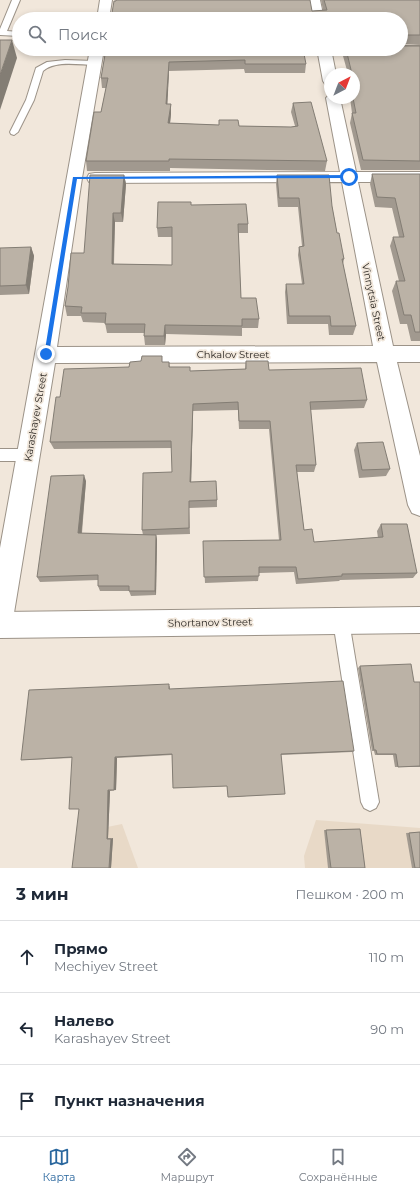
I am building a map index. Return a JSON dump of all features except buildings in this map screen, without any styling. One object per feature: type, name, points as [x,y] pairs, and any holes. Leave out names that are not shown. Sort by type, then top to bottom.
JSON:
[{"type":"street","points":[[103,12],[106,0]]},
{"type":"street","points":[[314,0],[317,12]]},
{"type":"street","points":[[408,50],[420,50]]},
{"type":"street","name":"Karashaуev Street","points":[[0,620],[46,354],[74,178],[99,56]]},
{"type":"street","points":[[325,56],[327,68]]},
{"type":"street","name":"Vinnytsia Street","points":[[334,104],[385,354],[419,501]]},
{"type":"street","points":[[74,178],[420,177]]},
{"type":"street","name":"Chkalov Street","points":[[46,354],[420,354]]},
{"type":"street","name":"Shortanov Street","points":[[0,625],[420,620]]},
{"type":"lane","points":[[12,12],[16,4],[16,0]]},
{"type":"lane","points":[[12,12],[2,33],[12,34]]},
{"type":"lane","points":[[14,132],[30,100],[38,70],[41,66],[45,64],[69,62],[90,56]]},
{"type":"lane","points":[[0,455],[29,455]]},
{"type":"lane","points":[[341,621],[370,802]]},
{"type":"shaded area","points":[[316,820],[420,828],[420,868],[305,868],[304,856]]},
{"type":"shaded area","points":[[122,824],[138,868],[74,868],[78,833]]},
{"type":"route","points":[[46,354],[74,178],[349,177]]}]
